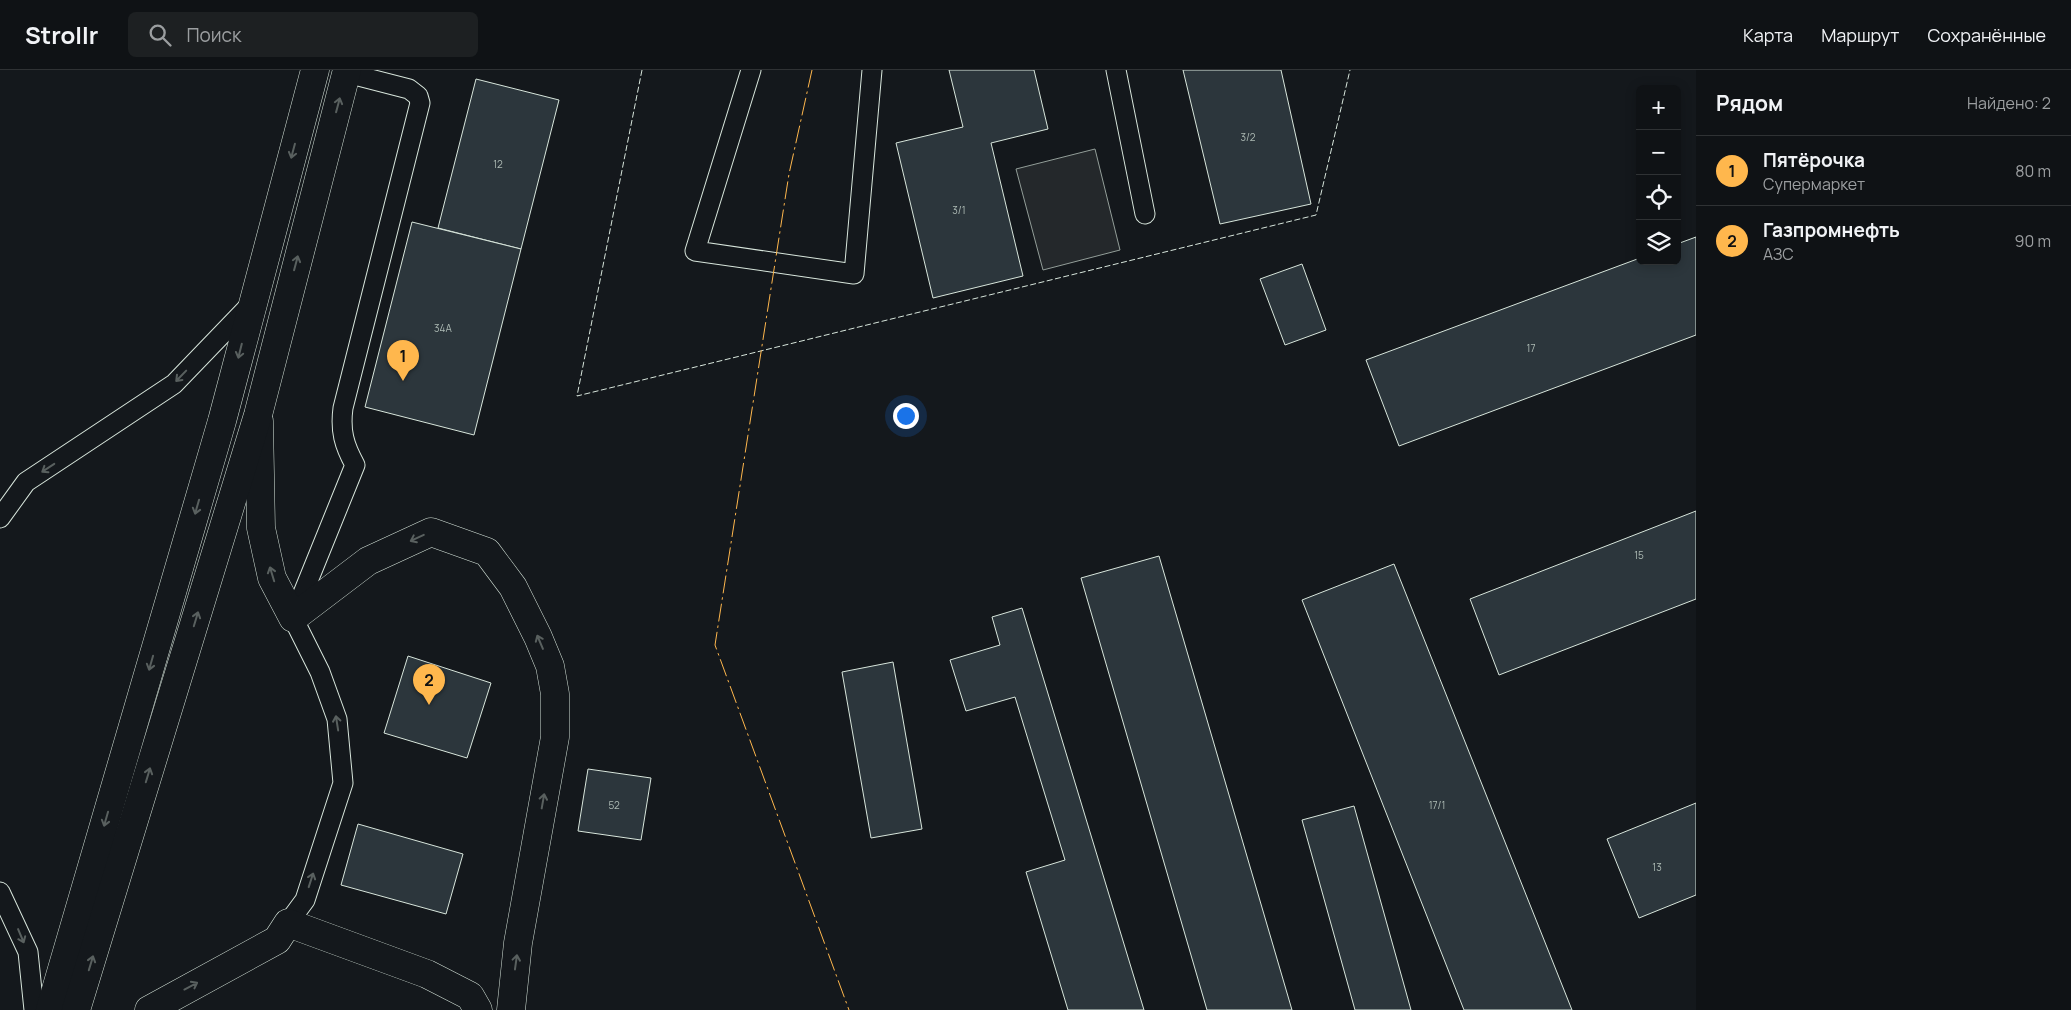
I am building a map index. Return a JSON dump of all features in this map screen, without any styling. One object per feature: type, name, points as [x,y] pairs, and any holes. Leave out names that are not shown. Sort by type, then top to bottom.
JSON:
[{"type":"main road","points":[[50,1010],[222,422],[314,70]]},
{"type":"main road","points":[[76,1010],[258,415],[347,71]]},
{"type":"main road","points":[[258,415],[261,528],[272,578],[293,618],[368,561],[431,532],[487,552],[513,587],[538,637],[550,666],[555,694],[555,737],[518,943],[511,1010]]},
{"type":"main road","points":[[149,1010],[277,940],[288,923],[428,974],[470,996],[478,1010]]},
{"type":"lane","points":[[751,70],[695,251],[854,274],[872,70]]},
{"type":"lane","points":[[1116,70],[1145,214]]},
{"type":"lane","points":[[288,923],[305,900],[343,783],[337,719],[320,672],[293,618],[355,465],[345,447],[341,429],[343,408],[420,103],[418,96],[409,89],[347,71]]},
{"type":"lane","points":[[0,518],[26,482],[174,384],[252,303]]},
{"type":"lane","points":[[0,892],[28,952],[34,1010]]},
{"type":"shaded area","points":[[1095,149],[1120,250],[1043,270],[1016,169]]},
{"type":"building","points":[[949,70],[1034,70],[1048,129],[991,143],[1023,276],[933,298],[896,143],[963,127]]},
{"type":"building","points":[[1183,70],[1281,70],[1311,204],[1220,224]]},
{"type":"building","points":[[476,79],[559,100],[521,249],[438,228]]},
{"type":"building","points":[[412,222],[521,249],[474,435],[365,407]]},
{"type":"building","points":[[1696,237],[1696,335],[1399,446],[1366,360],[1636,259],[1636,265],[1681,265],[1681,243]]},
{"type":"building","points":[[1302,264],[1326,330],[1285,345],[1260,279]]},
{"type":"building","points":[[1696,511],[1696,599],[1499,675],[1470,599]]},
{"type":"building","points":[[1159,556],[1292,1010],[1207,1010],[1081,578]]},
{"type":"building","points":[[1394,564],[1572,1010],[1464,1010],[1302,600]]},
{"type":"building","points":[[1022,608],[1144,1010],[1068,1010],[1026,872],[1065,860],[1015,697],[966,711],[950,660],[1000,645],[992,617]]},
{"type":"building","points":[[408,656],[491,683],[467,758],[384,733]]},
{"type":"building","points":[[893,662],[922,829],[871,838],[842,672]]},
{"type":"building","points":[[588,769],[651,778],[641,840],[578,831]]},
{"type":"building","points":[[1696,803],[1696,895],[1639,918],[1607,839]]},
{"type":"building","points":[[1354,806],[1411,1010],[1355,1010],[1302,820]]},
{"type":"building","points":[[358,824],[463,854],[446,914],[341,885]]},
{"type":"fence","points":[[642,70],[577,396],[1316,215],[1350,70]]},
{"type":"power","points":[[812,70],[789,174],[715,645],[849,1010]]},
{"type":"place","name":"Пятёрочка","points":[[403,381]]},
{"type":"place","name":"Газпромнефть","points":[[429,705]]}]
